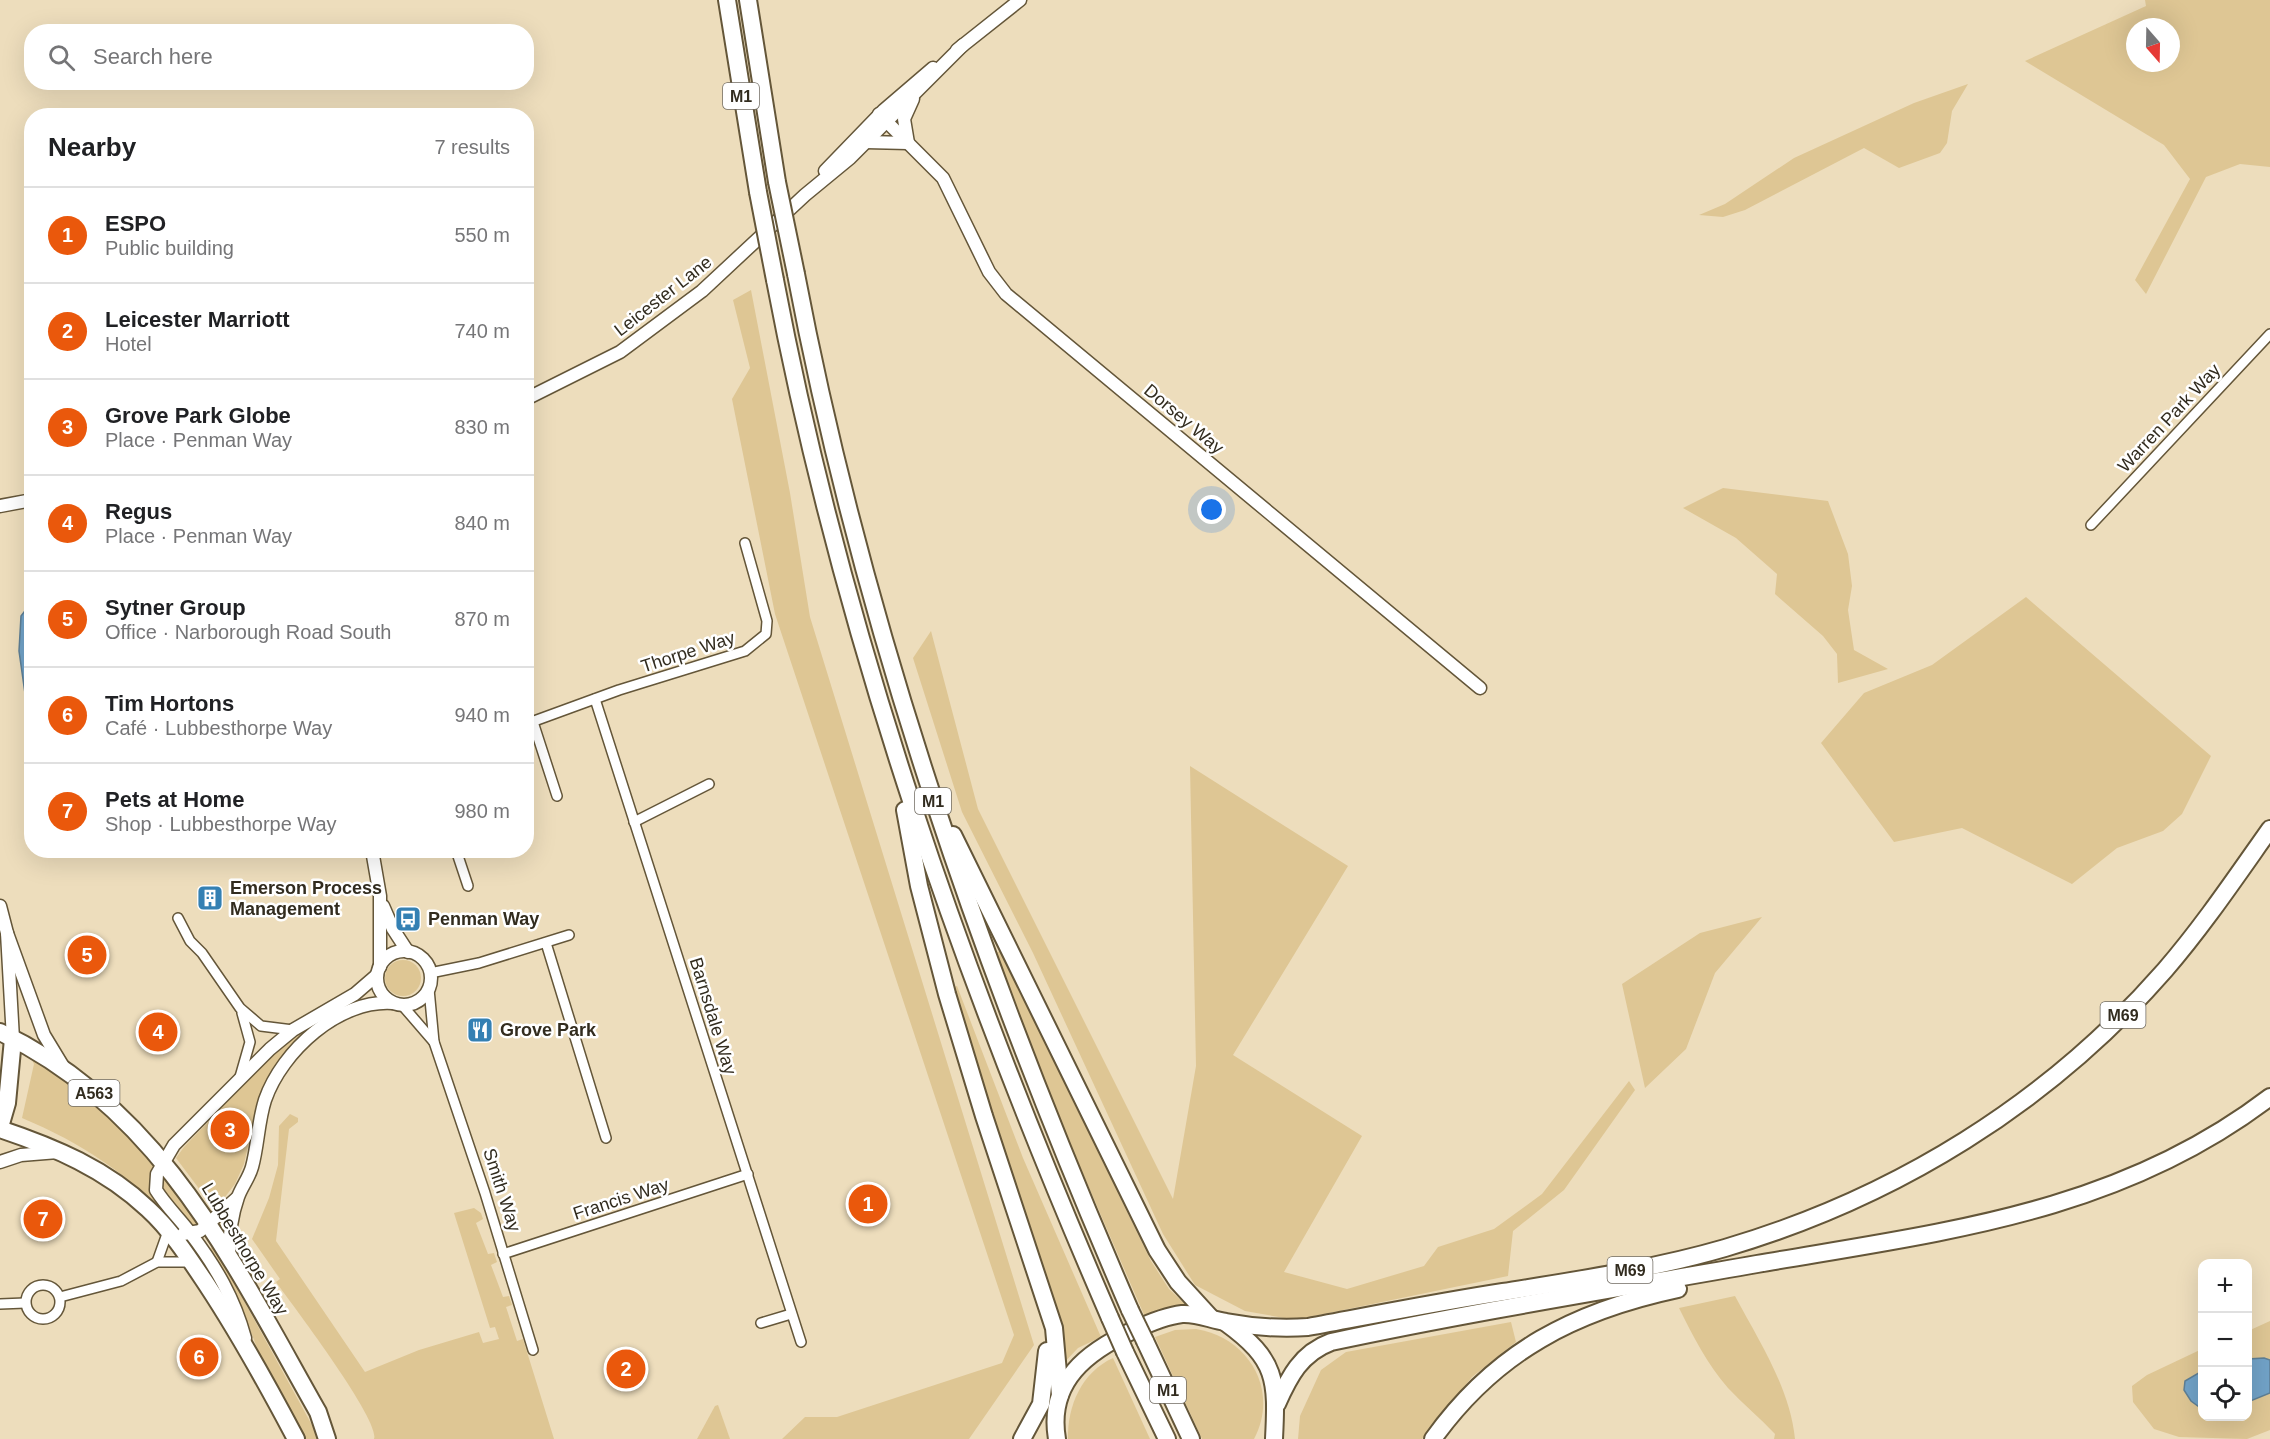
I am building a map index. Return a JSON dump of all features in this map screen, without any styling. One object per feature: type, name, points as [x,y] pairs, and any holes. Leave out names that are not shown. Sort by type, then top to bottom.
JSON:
[{"type":"highway","name":"M1","points":[[727,0],[758,192],[775,280],[826,509],[890,736],[987,1019],[1046,1170],[1125,1352],[1167,1439]]},
{"type":"highway","name":"M1","points":[[748,0],[777,182],[795,274],[848,504],[945,838],[999,990],[1072,1177],[1130,1310],[1191,1439]]},
{"type":"highway","points":[[908,716],[954,837],[1153,1242],[1169,1271],[1210,1317]]},
{"type":"highway","points":[[890,736],[919,886],[947,994],[1054,1328],[1060,1396],[1057,1439]]},
{"type":"highway","name":"M69","points":[[1226,1323],[1281,1329],[1308,1327],[1642,1267],[1714,1251],[1770,1234],[1874,1191],[1972,1137],[2080,1057],[2165,970],[2221,900],[2270,829]]},
{"type":"highway","points":[[7,1036],[0,1128],[62,1152],[122,1188],[149,1210],[192,1262],[247,1345],[296,1439]]},
{"type":"highway","name":"Lubbesthorpe Way","points":[[7,1036],[67,1071],[119,1114],[164,1161],[210,1223],[229,1255],[318,1412],[327,1439]]},
{"type":"highway","name":"M69","points":[[1277,1404],[1296,1368],[1309,1354],[1331,1342],[1981,1223],[2073,1200],[2163,1164],[2210,1138],[2270,1096]]},
{"type":"highway","points":[[1022,1439],[1041,1404],[1047,1353],[1042,1315],[1028,1250]]},
{"type":"highway","name":"M69","points":[[1433,1439],[1484,1380],[1517,1353],[1556,1329],[1607,1307],[1699,1284],[1756,1264]]},
{"type":"highway","points":[[1060,1396],[1076,1367],[1105,1344],[1163,1318],[1190,1314],[1210,1317],[1226,1323],[1240,1333],[1262,1357],[1274,1382],[1277,1404],[1275,1431],[1267,1439]]},
{"type":"highway","name":"A563","points":[[318,1412],[338,1439]]},
{"type":"highway","points":[[1048,1439],[1057,1418]]},
{"type":"street","name":"Leicester Lane","points":[[534,395],[594,366],[653,330],[702,291],[804,195],[866,142],[909,86],[1020,0]]},
{"type":"street","name":"Leicester Lane","points":[[804,195],[842,151],[883,117],[917,94],[963,45]]},
{"type":"street","points":[[866,142],[908,143],[904,119],[907,109],[917,94]]},
{"type":"street","name":"Dorsey Way","points":[[883,117],[949,187],[989,272],[1006,294],[1480,688]]},
{"type":"street","name":"Warren Park Way","points":[[2091,525],[2270,334]]},
{"type":"street","points":[[0,499],[24,501]]},
{"type":"street","points":[[0,506],[24,502]]},
{"type":"street","points":[[0,513],[24,503]]},
{"type":"street","name":"Thorpe Way","points":[[534,722],[595,699],[745,651],[766,634],[767,621],[745,543]]},
{"type":"street","name":"Barnsdale Way","points":[[595,699],[730,1128],[748,1174],[801,1342]]},
{"type":"street","points":[[534,734],[557,796]]},
{"type":"street","points":[[634,822],[709,784]]},
{"type":"street","points":[[373,858],[380,896],[381,991],[397,1004]]},
{"type":"street","points":[[459,858],[468,886]]},
{"type":"street","points":[[229,1255],[230,1232],[237,1198],[253,1164],[266,1097],[292,1055],[315,1034],[349,1011],[371,1003],[416,1002],[429,989],[430,973],[424,960],[408,952],[393,929],[380,896]]},
{"type":"street","points":[[0,906],[7,933],[44,1035],[67,1071]]},
{"type":"street","points":[[178,918],[190,941],[202,953],[240,1008],[261,1026],[293,1030]]},
{"type":"street","points":[[7,933],[7,1036]]},
{"type":"street","points":[[430,973],[479,963],[569,935]]},
{"type":"street","points":[[546,943],[606,1138]]},
{"type":"street","points":[[247,1345],[237,1309],[228,1290],[191,1234],[156,1190],[155,1179],[174,1145],[293,1030],[355,994],[392,955],[408,952]]},
{"type":"street","name":"Smith Way","points":[[429,989],[434,1042],[485,1193],[533,1350]]},
{"type":"street","name":"Smith Way","points":[[397,1004],[434,1042]]},
{"type":"street","points":[[239,1080],[250,1042],[240,1008]]},
{"type":"street","points":[[0,1162],[21,1155],[62,1152]]},
{"type":"street","name":"Francis Way","points":[[503,1254],[748,1174]]},
{"type":"street","points":[[157,1262],[168,1231],[191,1234],[210,1223],[222,1209],[237,1198]]},
{"type":"street","points":[[60,1297],[121,1281],[157,1262],[168,1260],[192,1262]]},
{"type":"street","points":[[43,1284],[56,1290],[60,1297],[58,1310],[46,1319],[31,1315],[25,1303],[30,1290],[43,1284]]},
{"type":"street","points":[[0,1304],[25,1303]]},
{"type":"street","points":[[762,1323],[791,1314]]},
{"type":"shaded area","points":[[2145,0],[2270,0],[2270,167],[2240,164],[2206,177],[2146,294],[2135,280],[2190,179],[2164,145],[2025,61],[2146,6]]},
{"type":"shaded area","points":[[1968,84],[1952,111],[1947,143],[1940,153],[1899,168],[1864,148],[1745,210],[1723,217],[1699,215],[1725,204],[1794,158],[1914,103]]},
{"type":"shaded area","points":[[751,290],[790,493],[810,617],[1034,1345],[969,1439],[782,1439],[805,1417],[837,1417],[1002,1363],[1014,1335],[775,614],[732,399],[750,368],[733,300]]},
{"type":"shaded area","points":[[1723,488],[1828,501],[1848,554],[1852,586],[1848,610],[1854,650],[1888,669],[1838,683],[1837,654],[1823,636],[1775,594],[1777,574],[1736,538],[1683,508]]},
{"type":"shaded area","points":[[2026,597],[2211,756],[2182,814],[2163,831],[2117,848],[2072,884],[1962,828],[1894,842],[1821,743],[1864,693],[1932,665]]},
{"type":"shaded area","points":[[931,631],[978,809],[1173,1199],[1196,1066],[1190,766],[1348,866],[1233,1055],[1362,1136],[1284,1272],[1347,1289],[1424,1266],[1438,1247],[1494,1229],[1542,1194],[1629,1081],[1635,1090],[1564,1190],[1513,1231],[1508,1276],[1295,1320],[1245,1311],[1195,1285],[1163,1234],[1033,953],[962,812],[913,658]]},
{"type":"shaded area","points":[[1762,917],[1715,973],[1686,1049],[1645,1088],[1622,984],[1700,933]]},
{"type":"shaded area","points":[[1000,951],[1151,1261],[1169,1289],[1189,1308],[1145,1317],[1074,1153],[994,953]]},
{"type":"shaded area","points":[[403,960],[416,965],[421,978],[416,991],[403,996],[390,991],[385,978],[390,965]]},
{"type":"shaded area","points":[[957,986],[1023,1158],[1101,1337],[1078,1348],[1062,1365],[951,988]]},
{"type":"shaded area","points":[[355,1001],[356,1004],[291,1047],[277,1065],[259,1099],[244,1164],[235,1184],[215,1210],[176,1158],[278,1049],[306,1028]]},
{"type":"shaded area","points":[[30,1056],[79,1089],[156,1163],[152,1172],[152,1189],[161,1205],[180,1226],[174,1225],[142,1191],[105,1162],[65,1138],[22,1118],[34,1064]]},
{"type":"shaded area","points":[[290,1114],[298,1118],[298,1122],[289,1129],[276,1241],[365,1372],[419,1350],[479,1332],[483,1343],[499,1339],[495,1327],[490,1328],[454,1213],[474,1208],[481,1213],[483,1219],[476,1223],[488,1254],[494,1253],[497,1262],[491,1265],[503,1297],[509,1296],[512,1305],[506,1307],[517,1341],[523,1339],[554,1439],[374,1439],[364,1410],[350,1387],[276,1282],[280,1279],[252,1239],[269,1198],[278,1165],[279,1126]]},
{"type":"shaded area","points":[[165,1173],[201,1223],[192,1227],[171,1202],[163,1187]]},
{"type":"shaded area","points":[[214,1246],[319,1439],[301,1439],[269,1378],[235,1292],[209,1249]]},
{"type":"shaded area","points":[[1735,1296],[1780,1383],[1787,1401],[1795,1439],[1774,1439],[1775,1434],[1720,1379],[1679,1308]]},
{"type":"shaded area","points":[[2270,1321],[2270,1430],[2247,1439],[2179,1437],[2154,1429],[2133,1402],[2132,1386],[2147,1375],[2198,1351],[2198,1421],[2252,1421],[2252,1329]]},
{"type":"shaded area","points":[[1511,1322],[1516,1342],[1472,1377],[1422,1439],[1298,1439],[1300,1416],[1321,1370],[1346,1352]]},
{"type":"shaded area","points":[[1196,1329],[1214,1334],[1231,1343],[1244,1354],[1254,1369],[1261,1385],[1263,1402],[1261,1421],[1254,1439],[1202,1439],[1155,1337],[1175,1330]]},
{"type":"shaded area","points":[[1113,1358],[1150,1439],[1068,1439],[1070,1414],[1078,1391],[1093,1372]]},
{"type":"shaded area","points":[[718,1405],[730,1439],[697,1439],[715,1406]]},
{"type":"water","points":[[24,612],[24,686],[19,651],[21,616]]},
{"type":"water","points":[[2252,1359],[2270,1360],[2270,1393],[2252,1400],[2252,1367]]},
{"type":"water","points":[[2198,1373],[2198,1406],[2191,1401],[2184,1390],[2185,1381]]},
{"type":"place","name":"Emerson Process Management","points":[[210,898]]},
{"type":"place","name":"Penman Way","points":[[408,919]]},
{"type":"place","name":"Sytner Group","points":[[87,955]]},
{"type":"place","name":"Grove Park","points":[[480,1030]]},
{"type":"place","name":"Regus","points":[[158,1032]]},
{"type":"place","name":"Grove Park Globe","points":[[230,1130]]},
{"type":"place","name":"ESPO","points":[[868,1204]]},
{"type":"place","name":"Pets at Home","points":[[43,1219]]},
{"type":"place","name":"Tim Hortons","points":[[199,1357]]},
{"type":"place","name":"Leicester Marriott","points":[[626,1369]]}]
